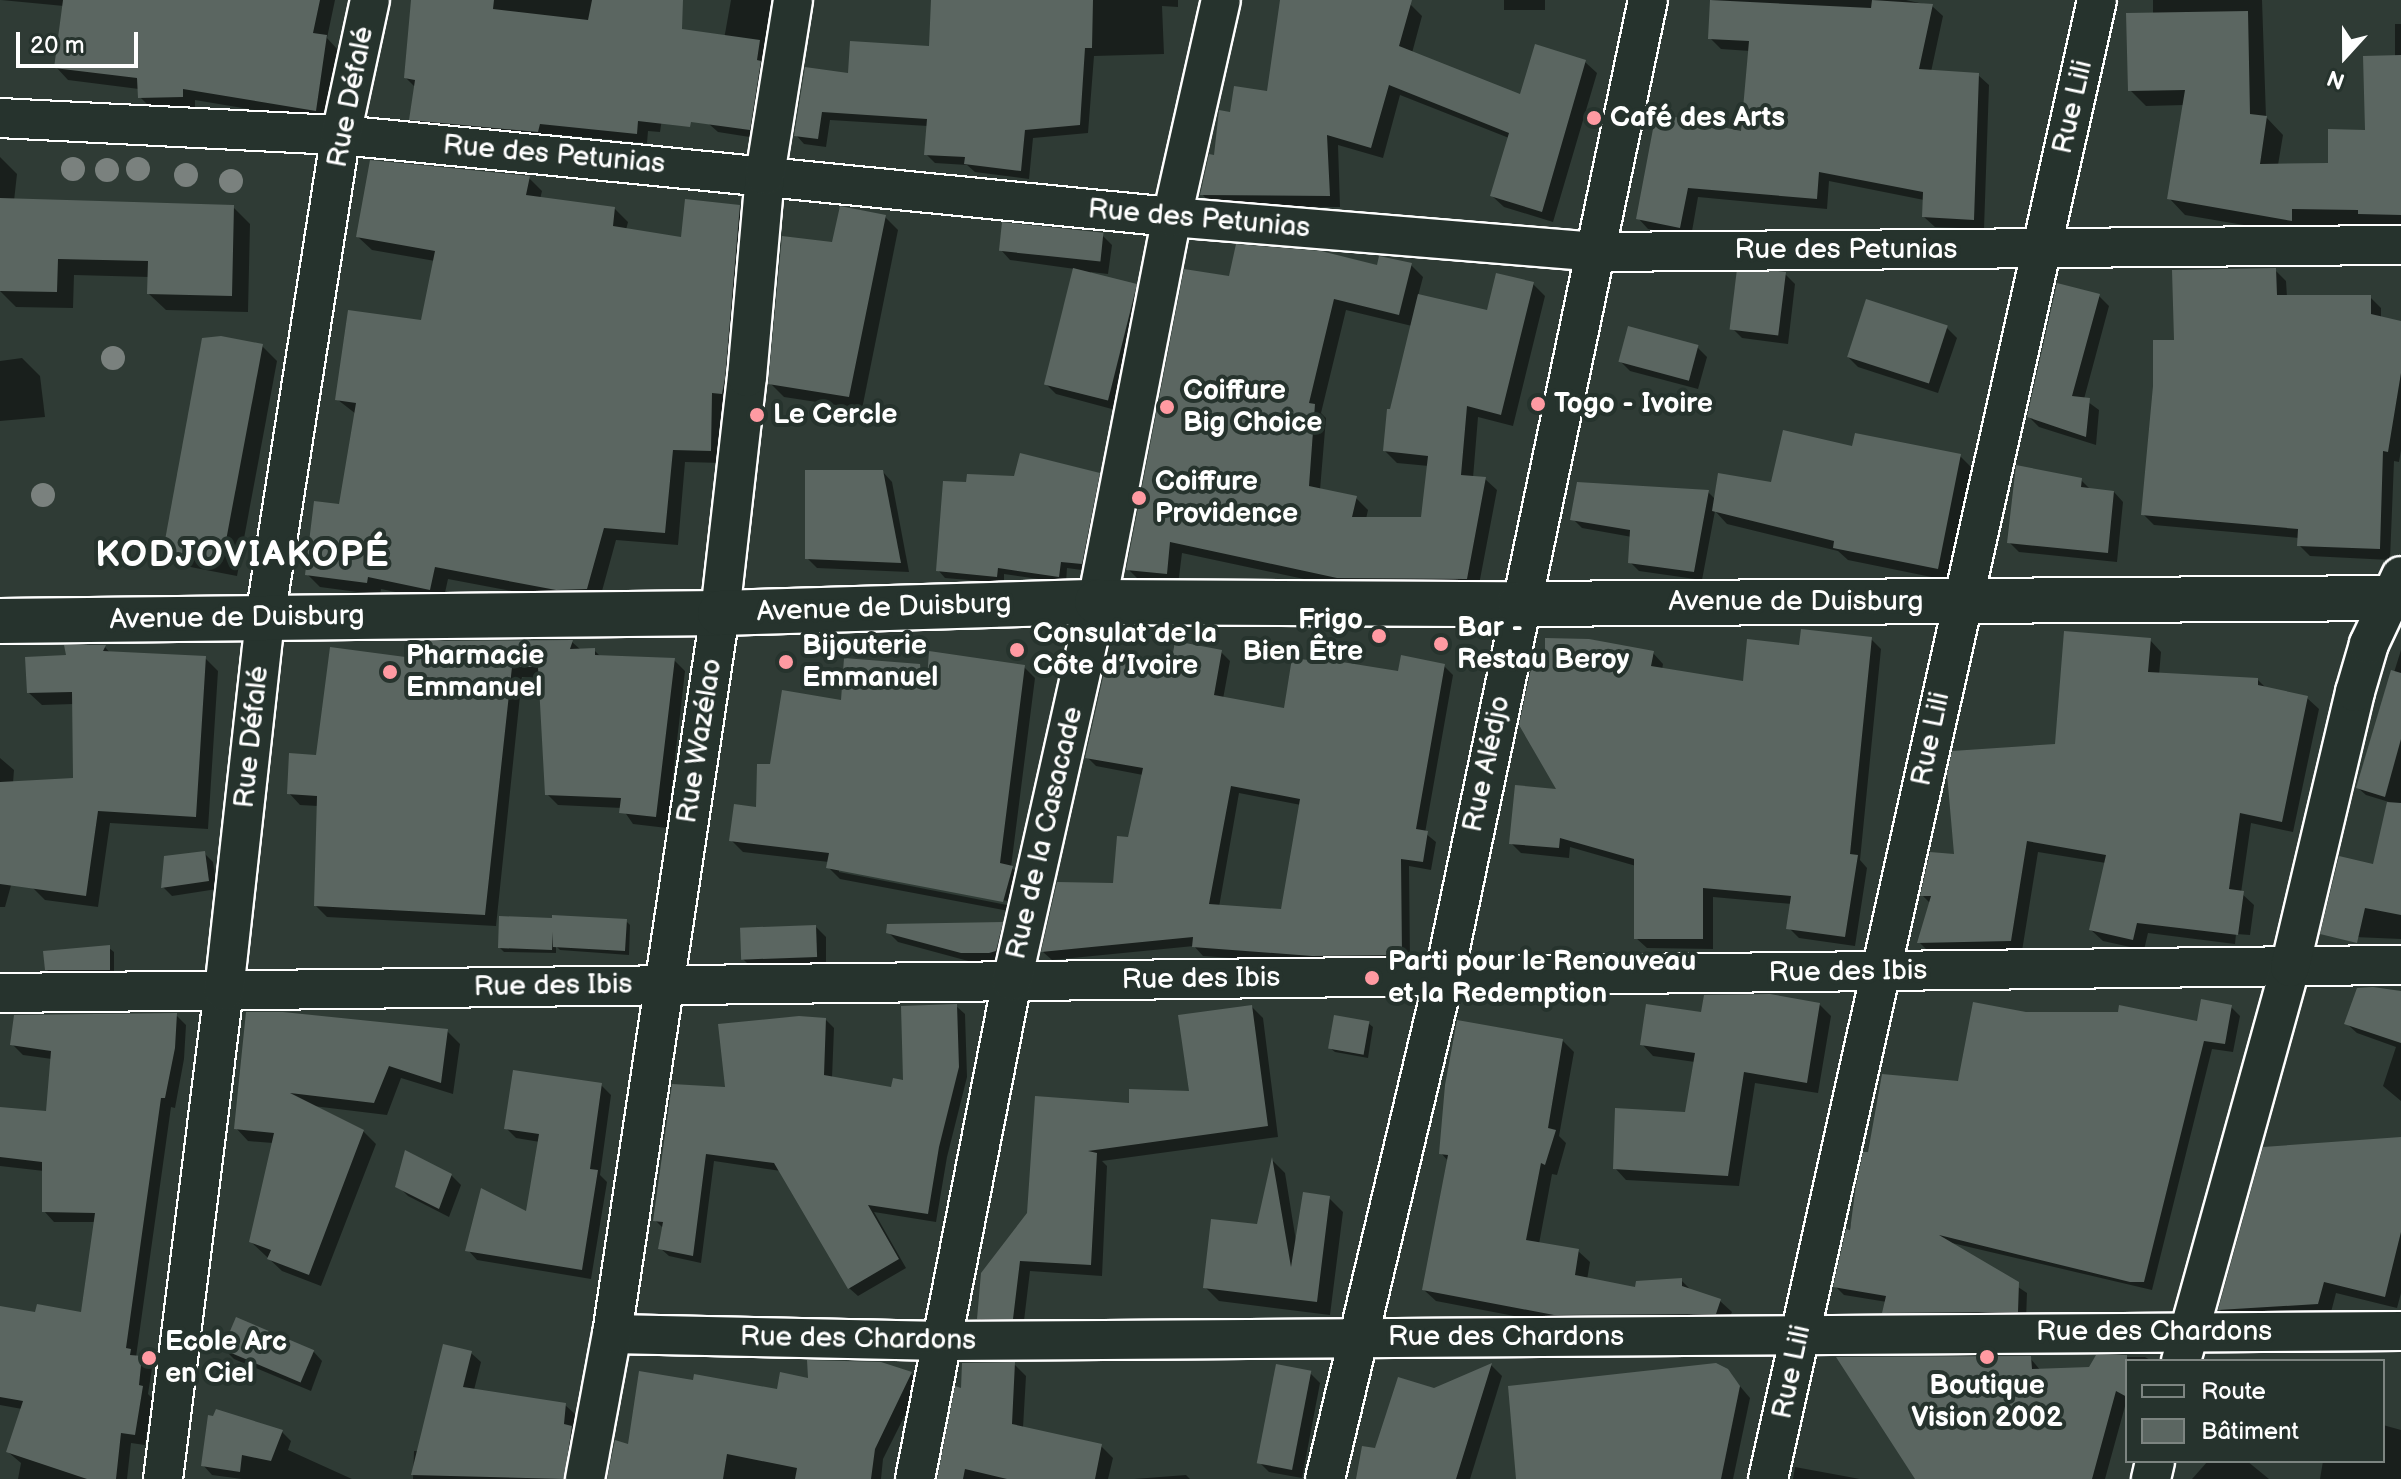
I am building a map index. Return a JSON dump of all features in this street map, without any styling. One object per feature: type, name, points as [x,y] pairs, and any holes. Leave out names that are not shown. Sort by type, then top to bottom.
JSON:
[{"type":"street","name":"Rue Défalé","points":[[163,1479],[224,991],[265,618],[341,135],[370,0]]},
{"type":"street","name":"Rue Wazélao","points":[[585,1479],[612,1334],[720,613],[747,377],[765,175],[793,0]]},
{"type":"street","name":"Rue de la Casacade","points":[[915,1479],[1012,981],[1097,602],[1172,217],[1221,0]]},
{"type":"street","name":"Rue Alédjo","points":[[1325,1479],[1444,977],[1648,0]]},
{"type":"street","name":"Rue Lili","points":[[1768,1479],[2097,0]]},
{"type":"street","name":"Rue des Petunias","points":[[0,118],[341,135],[1172,217],[1596,252],[2401,245]]},
{"type":"street","name":"Avenue de Duisburg","points":[[0,621],[720,613],[1097,602],[1520,604],[1961,601],[2397,591]]},
{"type":"street","points":[[2185,1346],[2290,967],[2355,692],[2369,644],[2397,591]]},
{"type":"street","name":"Rue des Ibis","points":[[0,993],[2401,965]]},
{"type":"street","name":"Rue des Chardons","points":[[612,1334],[943,1341],[1800,1335],[2185,1346],[2401,1331]]},
{"type":"building","points":[[63,0],[320,0],[313,33],[327,35],[316,111],[183,89],[183,97],[138,98],[137,78],[54,68]]},
{"type":"building","points":[[411,0],[494,0],[493,9],[588,20],[592,0],[683,0],[682,29],[760,40],[757,60],[761,61],[750,130],[691,122],[690,127],[638,121],[637,134],[540,124],[538,132],[409,120],[415,80],[404,78]]},
{"type":"building","points":[[931,0],[1093,0],[1092,48],[1085,48],[1080,125],[1025,130],[1021,171],[964,164],[965,157],[924,155],[927,119],[822,112],[818,139],[794,136],[805,67],[848,73],[850,41],[929,46]]},
{"type":"building","points":[[1280,0],[1412,0],[1399,46],[1520,94],[1535,44],[1586,60],[1542,212],[1490,196],[1509,133],[1389,85],[1371,148],[1327,135],[1330,196],[1200,195],[1209,154],[1214,155],[1219,110],[1230,112],[1234,86],[1267,91]]},
{"type":"building","points":[[1710,0],[1871,8],[1872,0],[1933,4],[1919,69],[1979,73],[1974,220],[1922,217],[1923,192],[1819,172],[1817,199],[1688,188],[1680,228],[1636,219],[1656,113],[1741,131],[1749,41],[1708,39]]},
{"type":"building","points":[[2248,11],[2250,114],[2267,116],[2260,164],[2328,163],[2328,129],[2365,130],[2363,56],[2401,55],[2401,215],[2358,214],[2358,210],[2292,209],[2292,221],[2167,199],[2185,90],[2128,91],[2126,13]]},
{"type":"building","points":[[370,160],[530,176],[526,195],[615,207],[613,226],[681,237],[685,199],[740,205],[725,378],[722,394],[712,393],[711,451],[673,450],[665,533],[604,528],[587,589],[556,590],[435,567],[430,590],[368,577],[367,583],[305,575],[314,501],[339,504],[356,403],[335,400],[348,310],[421,320],[435,251],[356,237]]},
{"type":"building","points":[[0,198],[234,205],[232,296],[147,294],[148,261],[58,259],[57,292],[0,291]]},
{"type":"building","points":[[840,206],[886,215],[849,397],[768,384],[782,236],[832,242]]},
{"type":"building","points":[[1002,222],[1103,233],[1100,262],[999,251]]},
{"type":"building","points":[[1236,244],[1321,251],[1377,265],[1379,256],[1412,263],[1399,315],[1334,299],[1309,403],[1315,404],[1309,486],[1357,496],[1352,517],[1421,517],[1428,456],[1383,451],[1387,409],[1390,409],[1418,294],[1487,310],[1496,273],[1534,282],[1501,415],[1467,406],[1461,475],[1486,477],[1467,579],[1337,578],[1170,542],[1167,574],[1126,570],[1184,269],[1229,276]]},
{"type":"building","points":[[1737,266],[1786,272],[1778,336],[1730,330]]},
{"type":"building","points":[[1073,268],[1137,284],[1108,400],[1044,384]]},
{"type":"building","points":[[2276,268],[2277,295],[2371,295],[2371,314],[2401,321],[2401,373],[2388,452],[2383,451],[2380,549],[2297,546],[2298,529],[2141,515],[2153,386],[2153,340],[2174,340],[2172,270]]},
{"type":"building","points":[[2057,283],[2100,294],[2072,396],[2090,398],[2086,437],[2027,417]]},
{"type":"building","points":[[1866,299],[1948,326],[1929,384],[1847,357]]},
{"type":"building","points":[[1628,326],[1699,345],[1689,381],[1618,362]]},
{"type":"building","points":[[221,336],[263,344],[222,562],[163,551],[202,338]]},
{"type":"building","points":[[1783,430],[1852,446],[1855,433],[1961,454],[1938,569],[1833,548],[1834,541],[1712,511],[1718,473],[1771,482]]},
{"type":"building","points":[[1020,453],[1100,473],[1082,564],[1061,562],[1059,577],[998,568],[997,577],[936,571],[943,481],[966,482],[967,474],[1014,476]]},
{"type":"building","points":[[2016,465],[2082,478],[2081,487],[2114,491],[2108,553],[2007,543]]},
{"type":"building","points":[[805,470],[883,470],[901,563],[805,559]]},
{"type":"building","points":[[1577,482],[1709,490],[1694,572],[1628,563],[1630,530],[1570,520]]},
{"type":"building","points":[[1801,629],[1872,637],[1850,854],[1858,855],[1845,937],[1786,929],[1791,896],[1703,888],[1703,939],[1634,939],[1634,859],[1560,838],[1559,848],[1509,844],[1515,785],[1556,789],[1519,725],[1532,664],[1545,667],[1545,638],[1589,639],[1654,651],[1651,666],[1743,681],[1747,639],[1799,645]]},
{"type":"building","points":[[2064,631],[2151,638],[2148,672],[2258,678],[2258,685],[2308,696],[2282,822],[2240,813],[2229,889],[2244,891],[2238,935],[2137,923],[2133,940],[2089,930],[2106,855],[2027,841],[2011,941],[1917,943],[1931,896],[1920,896],[1930,852],[1954,854],[1947,774],[1952,751],[2055,744]]},
{"type":"building","points":[[573,640],[570,649],[595,648],[595,655],[675,658],[656,817],[619,813],[621,798],[545,795],[538,667],[512,667],[485,915],[314,906],[317,796],[287,794],[289,753],[316,755],[330,647],[428,660],[428,641]]},
{"type":"building","points":[[1175,641],[1222,650],[1214,695],[1284,708],[1292,658],[1317,661],[1317,658],[1398,671],[1401,655],[1445,664],[1416,829],[1428,831],[1423,862],[1401,859],[1402,955],[1312,956],[1192,947],[1193,937],[1041,952],[1057,882],[1113,883],[1117,836],[1128,837],[1143,768],[1085,758],[1107,659],[1170,671]],"holes":[[[1231,786],[1300,799],[1281,909],[1209,904]]]},
{"type":"building","points":[[64,645],[106,645],[103,651],[206,656],[196,817],[98,811],[86,896],[0,884],[0,782],[73,778],[72,692],[27,693],[25,657],[66,655]]},
{"type":"building","points":[[929,651],[1025,665],[1000,863],[1013,866],[1003,902],[826,868],[829,853],[729,841],[734,804],[756,807],[757,764],[770,764],[782,690],[841,700],[844,658],[920,664],[922,680],[927,680]]},
{"type":"building","points":[[2391,670],[2401,673],[2401,739],[2385,797],[2356,788]]},
{"type":"building","points":[[2387,802],[2401,803],[2401,915],[2365,908],[2357,943],[2320,934],[2339,856],[2373,864]]},
{"type":"building","points":[[205,851],[209,881],[161,888],[164,856]]},
{"type":"building","points":[[552,915],[627,919],[625,951],[553,947],[553,932],[552,950],[498,948],[499,916],[552,918]]},
{"type":"building","points":[[1003,922],[996,951],[989,953],[961,953],[886,933],[887,924]]},
{"type":"building","points":[[816,925],[817,957],[741,960],[740,928]]},
{"type":"building","points":[[110,945],[110,970],[45,970],[43,951]]},
{"type":"building","points":[[2357,988],[2401,991],[2401,1043],[2344,1024]]},
{"type":"building","points":[[1770,994],[1820,1003],[1807,1083],[1744,1072],[1728,1176],[1613,1169],[1615,1108],[1685,1112],[1695,1053],[1640,1045],[1646,1004],[1701,1012],[1704,995]]},
{"type":"building","points":[[2201,999],[2232,1005],[2225,1044],[2204,1041],[2144,1282],[2130,1282],[1939,1235],[2019,1282],[2018,1312],[1882,1313],[1886,1296],[1833,1287],[1846,1229],[1850,1230],[1863,1152],[1868,1152],[1882,1074],[1958,1081],[1973,1002],[2026,1012],[2118,1012],[2119,1005],[2197,1021]]},
{"type":"building","points":[[957,1004],[959,1067],[939,1147],[928,1214],[868,1205],[899,1259],[848,1289],[774,1163],[706,1154],[693,1256],[658,1249],[663,1222],[653,1221],[672,1084],[725,1087],[718,1024],[799,1016],[826,1018],[824,1075],[891,1087],[893,1078],[903,1080],[901,1006]]},
{"type":"building","points":[[1252,1005],[1268,1126],[1088,1151],[1097,1153],[1091,1265],[1020,1261],[1013,1319],[977,1319],[981,1273],[1027,1213],[1035,1096],[1129,1103],[1129,1089],[1189,1091],[1178,1015]]},
{"type":"building","points":[[246,1012],[283,1012],[448,1029],[441,1083],[389,1066],[374,1103],[290,1093],[364,1130],[309,1275],[267,1259],[271,1250],[249,1242],[274,1133],[234,1129]]},
{"type":"building","points":[[177,1013],[175,1048],[165,1098],[161,1098],[126,1348],[131,1349],[130,1355],[142,1356],[139,1385],[143,1386],[135,1435],[121,1433],[116,1479],[87,1479],[6,1452],[23,1401],[0,1397],[0,1306],[35,1312],[37,1304],[81,1312],[95,1213],[42,1212],[42,1162],[0,1157],[0,1107],[46,1111],[51,1051],[10,1045],[14,1015]]},
{"type":"building","points":[[1334,1015],[1369,1021],[1364,1055],[1328,1048]]},
{"type":"building","points":[[1457,1020],[1563,1039],[1548,1128],[1556,1130],[1545,1165],[1541,1163],[1526,1240],[1579,1249],[1575,1275],[1635,1287],[1636,1281],[1682,1278],[1682,1286],[1721,1299],[1716,1314],[1554,1315],[1422,1290],[1448,1155],[1439,1154],[1445,1085]]},
{"type":"building","points":[[513,1070],[602,1083],[590,1169],[598,1170],[582,1270],[465,1251],[481,1188],[526,1211],[539,1134],[504,1129]]},
{"type":"building","points":[[2401,1137],[2401,1232],[2385,1297],[2324,1282],[2318,1304],[2218,1310],[2263,1147]]},
{"type":"building","points":[[405,1150],[452,1174],[439,1209],[395,1187]]},
{"type":"building","points":[[1272,1157],[1291,1267],[1303,1192],[1330,1196],[1317,1302],[1203,1288],[1211,1219],[1257,1224]]},
{"type":"building","points":[[236,1317],[314,1350],[301,1382],[222,1349]]},
{"type":"building","points":[[443,1344],[472,1351],[463,1387],[566,1403],[564,1424],[572,1426],[564,1479],[411,1475]]},
{"type":"building","points":[[2096,1355],[2127,1355],[2125,1396],[2116,1391],[2092,1479],[1915,1479],[1836,1357],[2031,1356],[2032,1369],[2089,1367]]},
{"type":"building","points":[[807,1360],[881,1362],[912,1372],[875,1449],[871,1479],[795,1479],[797,1468],[727,1454],[723,1479],[607,1479],[615,1440],[628,1444],[639,1371],[693,1380],[694,1374],[777,1389],[780,1372],[808,1378]]},
{"type":"building","points":[[1015,1362],[1012,1424],[1102,1444],[1095,1479],[1007,1479],[965,1469],[963,1479],[937,1479],[955,1386],[961,1388],[962,1363]]},
{"type":"building","points":[[1492,1363],[1456,1479],[1356,1479],[1362,1446],[1375,1448],[1398,1377],[1434,1388]]},
{"type":"building","points":[[1716,1363],[1728,1369],[1740,1386],[1721,1479],[1516,1479],[1508,1386]]},
{"type":"building","points":[[1276,1364],[1311,1371],[1292,1470],[1257,1463]]},
{"type":"building","points":[[216,1409],[283,1430],[271,1461],[242,1455],[240,1472],[201,1466],[208,1415],[213,1416]]},
{"type":"place","name":"Café des Arts","points":[[1594,118]]},
{"type":"place","name":"Togo - Ivoire","points":[[1538,404]]},
{"type":"place","name":"Coiffure Big Choice","points":[[1167,407]]},
{"type":"place","name":"Le Cercle","points":[[757,415]]},
{"type":"place","name":"Coiffure Providence","points":[[1139,498]]},
{"type":"place","name":"Frigo Bien Être","points":[[1379,636]]},
{"type":"place","name":"Bar - Restau Beroy","points":[[1441,644]]},
{"type":"place","name":"Consulat de la Côte d’Ivoire","points":[[1017,650]]},
{"type":"place","name":"Bijouterie Emmanuel","points":[[786,662]]},
{"type":"place","name":"Pharmacie Emmanuel","points":[[390,672]]},
{"type":"place","name":"Parti pour le Renouveau et la Redemption","points":[[1372,978]]},
{"type":"place","name":"Boutique Vision 2002","points":[[1987,1357]]},
{"type":"place","name":"Ecole Arc en Ciel","points":[[149,1358]]},
{"type":"district","name":"KODJOVIAKOPÉ","points":[[243,556]]}]
